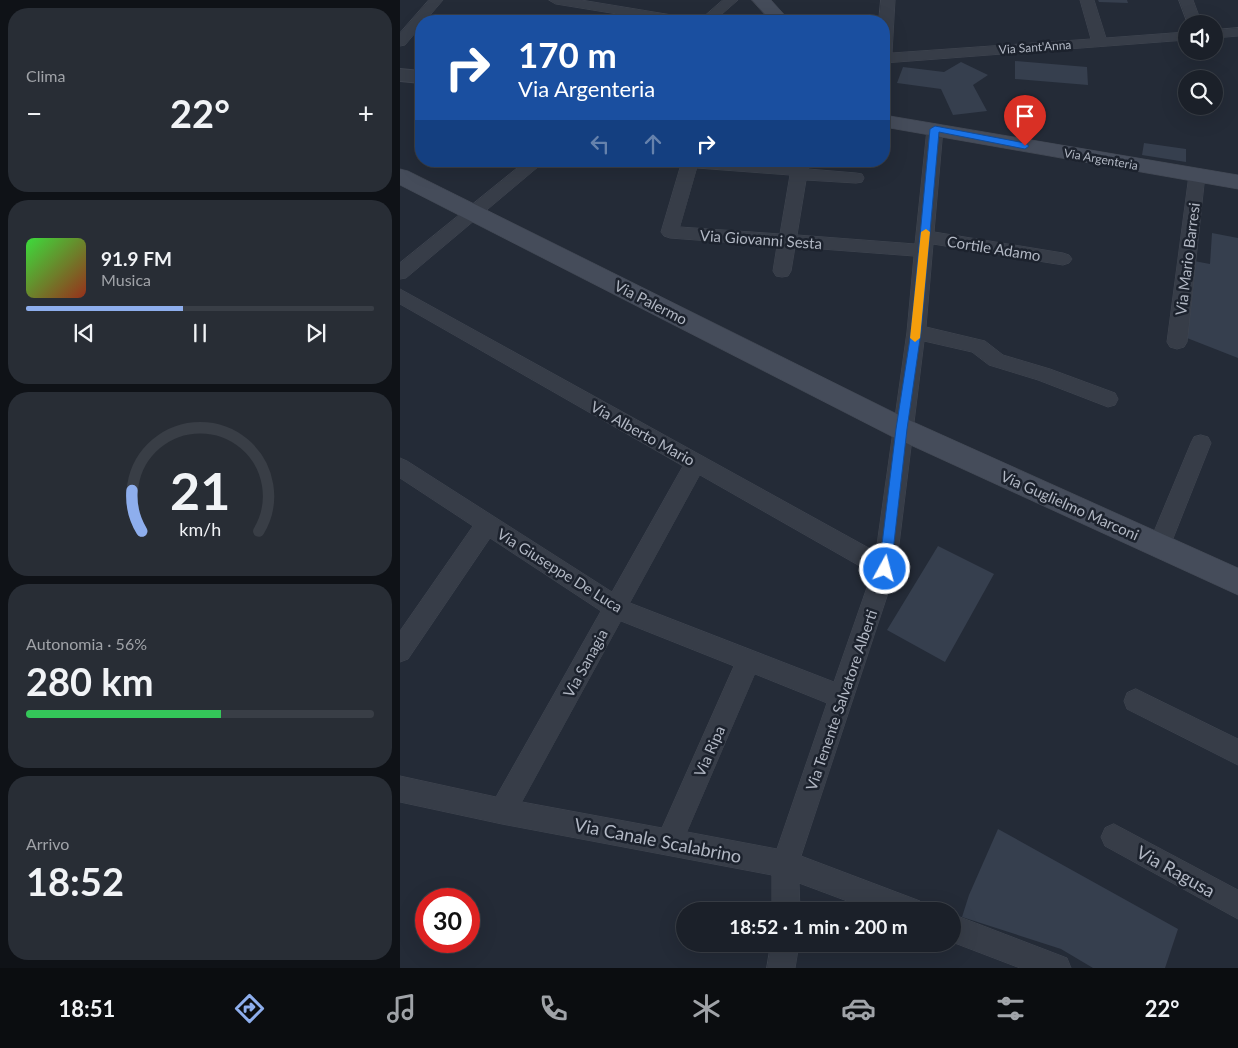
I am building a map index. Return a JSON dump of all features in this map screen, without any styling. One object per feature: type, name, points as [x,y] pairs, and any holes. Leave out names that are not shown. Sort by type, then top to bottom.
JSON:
[{"type":"main road","points":[[761,0],[775,15]]},
{"type":"main road","points":[[890,109],[935,129]]},
{"type":"main road","points":[[890,122],[935,129]]},
{"type":"main road","name":"Via Argenteria","points":[[935,129],[1238,182]]},
{"type":"main road","name":"Via Palermo","points":[[400,176],[902,429]]},
{"type":"main road","name":"Via Guglielmo Marconi","points":[[902,429],[1238,582]]},
{"type":"street","points":[[423,15],[436,0]]},
{"type":"street","points":[[556,0],[647,15]]},
{"type":"street","points":[[713,15],[731,0]]},
{"type":"street","points":[[887,15],[888,0]]},
{"type":"street","points":[[1087,0],[1100,43]]},
{"type":"street","points":[[1186,0],[1192,15]]},
{"type":"street","points":[[400,42],[415,24]]},
{"type":"street","points":[[1223,33],[1238,32]]},
{"type":"street","name":"Via Sant'Anna","points":[[890,58],[1178,37]]},
{"type":"street","points":[[400,75],[415,76]]},
{"type":"street","name":"Via Tenente Salvatore Alberti","points":[[786,902],[785,864],[885,569],[916,332],[935,129]]},
{"type":"street","points":[[400,273],[530,167]]},
{"type":"street","name":"Via Giovanni Sesta","points":[[689,167],[670,232],[787,241],[924,244]]},
{"type":"street","name":"Via Giovanni Sesta","points":[[782,167],[800,168]]},
{"type":"street","points":[[782,271],[800,168],[856,178]]},
{"type":"street","name":"Via Mario Barresi","points":[[1177,342],[1197,175]]},
{"type":"street","name":"Cortile Adamo","points":[[924,244],[1063,259]]},
{"type":"street","name":"Via Alberto Mario","points":[[400,296],[885,569]]},
{"type":"street","points":[[916,332],[978,346],[996,360],[1043,374],[1108,399]]},
{"type":"street","points":[[1160,546],[1201,443]]},
{"type":"street","name":"Via Sanagia","points":[[502,811],[696,463]]},
{"type":"street","name":"Via Giuseppe De Luca","points":[[400,467],[616,608],[842,697]]},
{"type":"street","points":[[400,651],[487,524]]},
{"type":"street","name":"Via Ripa","points":[[670,842],[749,660]]},
{"type":"street","points":[[1136,701],[1238,752]]},
{"type":"street","name":"Via Canale Scalabrino","points":[[400,789],[502,811],[785,864],[886,902]]},
{"type":"street","name":"Via Ragusa","points":[[1114,837],[1238,906]]},
{"type":"street","points":[[961,931],[1058,968]]},
{"type":"street","points":[[781,968],[784,952]]},
{"type":"building","points":[[1098,0],[1127,0],[1128,3],[1099,2]]},
{"type":"building","points":[[1015,61],[1087,67],[1088,85],[1015,79]]},
{"type":"building","points":[[961,62],[988,75],[973,85],[987,111],[953,115],[941,89],[897,83],[903,67],[944,72]]},
{"type":"building","points":[[1144,143],[1186,149],[1186,162],[1142,155]]},
{"type":"building","points":[[1212,233],[1238,238],[1238,358],[1187,338],[1194,261],[1210,264]]},
{"type":"building","points":[[938,546],[994,574],[945,662],[887,630]]},
{"type":"building","points":[[998,829],[1178,929],[1165,968],[1093,968],[1061,949],[962,917],[969,895]]},
{"type":"slow traffic","points":[[915,338],[926,232]]},
{"type":"route","points":[[885,569],[916,332],[935,129],[1025,146]]}]
